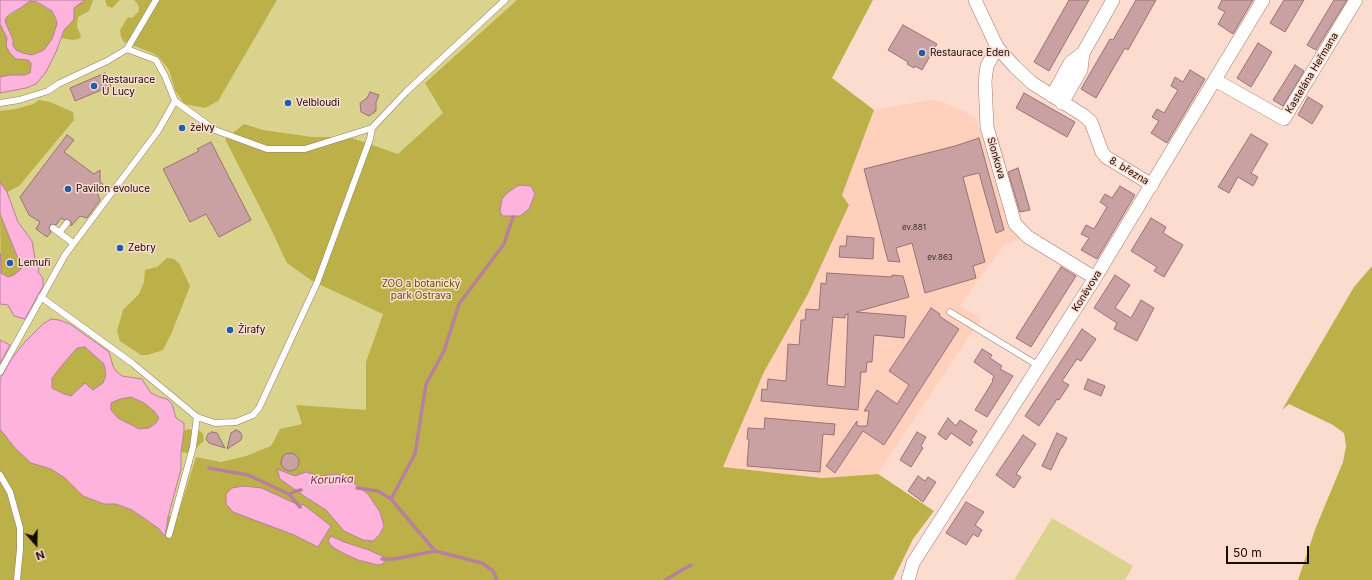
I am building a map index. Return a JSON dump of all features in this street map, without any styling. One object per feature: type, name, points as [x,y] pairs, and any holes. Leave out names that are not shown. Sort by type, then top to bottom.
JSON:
[{"type":"street","points":[[975,0],[997,47]]},
{"type":"street","points":[[1057,100],[1081,70],[1083,53],[1113,0]]},
{"type":"street","name":"Koněvova","points":[[908,580],[913,563],[1040,367],[1152,185],[1263,0]]},
{"type":"street","name":"Kastelána Heřmana","points":[[1215,80],[1284,119],[1356,0]]},
{"type":"street","name":"8. března","points":[[997,47],[1032,83],[1083,115],[1091,122],[1102,152],[1106,157],[1152,185]]},
{"type":"street","name":"Sionkova","points":[[997,47],[987,66],[984,81],[987,127],[1015,224],[1028,237],[1095,278]]},
{"type":"lane","points":[[0,103],[19,100],[48,91],[58,84],[107,61],[127,49],[156,0]]},
{"type":"lane","points":[[127,49],[156,60],[165,76],[175,101],[215,130],[267,149],[305,149],[372,128],[406,92],[505,0]]},
{"type":"lane","points":[[0,372],[65,255],[158,131],[175,101]]},
{"type":"lane","points":[[41,297],[132,363],[197,416],[215,423],[236,422],[253,416],[259,408],[317,283],[370,139],[372,128]]},
{"type":"lane","points":[[59,233],[67,222]]},
{"type":"lane","points":[[53,228],[73,243]]},
{"type":"lane","points":[[950,312],[1040,367]]},
{"type":"lane","points":[[169,535],[193,447],[197,416]]},
{"type":"lane","points":[[0,475],[10,492],[20,528],[20,549],[17,580]]},
{"type":"shaded area","points":[[935,99],[964,111],[976,119],[984,140],[999,137],[1008,172],[1018,168],[1030,210],[1020,212],[1021,216],[1007,221],[1023,238],[1005,244],[960,305],[981,319],[878,474],[822,478],[723,467],[764,372],[808,294],[849,205],[842,195],[874,110]]},
{"type":"green space","name":"ZOO a botanický park Ostrava","points":[[0,0],[798,0],[759,357],[0,580]]},
{"type":"green space","points":[[67,0],[93,0],[89,11],[78,17],[77,27],[81,36],[79,39],[72,40],[61,38],[58,35]]},
{"type":"green space","points":[[105,0],[120,0],[112,8],[107,6]]},
{"type":"green space","points":[[134,0],[277,0],[218,101],[205,108],[184,104],[175,90],[169,70],[159,57],[124,42],[121,37],[120,30],[128,17],[132,18],[138,12],[139,8]]},
{"type":"green space","name":"ZOO a botanický park Ostrava","points":[[517,0],[873,0],[832,78],[874,110],[842,195],[849,205],[808,294],[764,372],[723,467],[822,478],[878,474],[934,511],[913,539],[893,580],[0,580],[0,429],[15,448],[31,463],[51,469],[65,478],[83,496],[104,504],[115,504],[132,510],[158,528],[165,536],[168,517],[179,511],[196,457],[221,462],[246,456],[271,446],[280,429],[302,424],[296,405],[366,410],[366,362],[383,314],[312,281],[287,263],[225,139],[244,124],[263,130],[312,137],[349,137],[398,154],[443,113],[425,83]]},
{"type":"green space","points":[[27,1],[33,1],[47,7],[52,11],[57,24],[52,39],[44,50],[32,55],[16,50],[13,46],[13,40],[5,21],[6,18],[22,7]]},
{"type":"green space","points":[[0,24],[7,38],[6,46],[16,59],[28,60],[31,63],[30,73],[25,75],[0,77]]},
{"type":"green space","points":[[39,100],[50,102],[73,112],[74,120],[19,186],[7,192],[0,182],[0,111],[16,109],[33,104]]},
{"type":"green space","points":[[0,214],[22,269],[14,275],[8,277],[1,273]]},
{"type":"green space","points":[[167,258],[174,259],[179,263],[190,286],[172,332],[163,350],[148,355],[141,355],[120,341],[117,331],[123,310],[139,294],[144,282],[145,270],[157,267]]},
{"type":"green space","points":[[1372,266],[1372,580],[1298,580],[1316,527],[1343,462],[1346,446],[1344,433],[1333,425],[1289,404],[1282,410],[1354,287]]},
{"type":"green space","points":[[85,347],[104,364],[106,375],[103,383],[93,390],[85,383],[71,396],[52,388],[52,378],[63,364],[77,348]]},
{"type":"green space","points":[[130,397],[144,403],[154,411],[159,418],[156,423],[149,428],[139,429],[118,418],[110,410],[111,403]]},
{"type":"green space","points":[[188,429],[200,431],[203,434],[204,441],[194,451],[189,453],[176,452],[184,431]]},
{"type":"green space","points":[[1052,518],[1133,566],[1125,580],[1014,580]]},
{"type":"water","points":[[0,0],[85,0],[74,8],[74,19],[64,30],[56,52],[46,72],[36,84],[26,88],[0,93],[0,77],[25,75],[30,73],[31,63],[28,60],[16,59],[10,53],[6,46],[7,38],[0,24]],"holes":[[[30,1],[37,2],[52,11],[57,24],[52,39],[44,50],[32,55],[16,50],[13,46],[13,40],[5,21],[10,14]]]},
{"type":"water","points":[[0,182],[7,192],[18,222],[32,241],[35,259],[39,269],[38,272],[43,278],[43,286],[25,319],[14,316],[8,305],[0,304],[0,253],[1,273],[8,277],[14,275],[22,268],[0,214]]},
{"type":"water","points":[[519,185],[531,186],[535,194],[529,209],[520,216],[502,216],[500,211],[502,199],[507,193]]},
{"type":"water","points":[[51,319],[70,324],[109,352],[113,366],[122,376],[142,379],[151,393],[167,399],[172,404],[176,418],[184,423],[181,469],[168,517],[165,536],[158,528],[132,510],[116,504],[104,504],[83,496],[65,478],[51,469],[31,463],[15,448],[0,429],[0,379],[12,358],[43,324]],"holes":[[[85,347],[104,364],[106,375],[103,383],[93,390],[85,383],[71,396],[52,388],[52,378],[63,364],[77,348]],[[131,397],[144,403],[154,411],[159,418],[156,423],[149,428],[139,429],[118,418],[111,410],[111,403],[120,399]]]},
{"type":"water","points":[[0,340],[10,345],[0,363]]},
{"type":"water","points":[[277,469],[295,476],[306,472],[319,476],[337,474],[351,481],[368,494],[380,512],[384,526],[380,534],[373,541],[363,540],[344,531],[326,510],[280,479]]},
{"type":"water","points":[[243,486],[262,488],[292,502],[304,505],[331,526],[318,547],[294,535],[233,512],[226,504],[226,494],[232,488]]},
{"type":"water","points":[[331,536],[369,550],[384,557],[385,560],[383,564],[378,565],[358,560],[334,548],[328,541]]},
{"type":"building","points":[[1069,0],[1089,0],[1049,71],[1034,62]]},
{"type":"building","points":[[1136,0],[1156,0],[1128,50],[1125,48],[1096,98],[1081,89],[1110,39],[1113,40]]},
{"type":"building","points":[[1222,0],[1253,0],[1233,34],[1218,24],[1225,12],[1218,8]]},
{"type":"building","points":[[1284,0],[1304,0],[1285,32],[1270,23]]},
{"type":"building","points":[[1334,0],[1347,0],[1316,50],[1307,45]]},
{"type":"building","points":[[903,25],[937,44],[922,70],[907,64],[908,62],[888,50]]},
{"type":"building","points":[[1258,43],[1272,52],[1251,87],[1237,78]]},
{"type":"building","points":[[1295,65],[1304,71],[1283,106],[1273,100]]},
{"type":"building","points":[[1190,70],[1205,79],[1167,143],[1151,133],[1159,121],[1152,117],[1157,109],[1164,113],[1178,90],[1171,86],[1175,77],[1183,82]]},
{"type":"building","points":[[105,73],[111,86],[75,101],[70,88]]},
{"type":"building","points":[[370,92],[379,95],[376,102],[376,111],[369,116],[361,112],[360,103],[367,98]]},
{"type":"building","points":[[1024,93],[1075,122],[1067,137],[1016,108]]},
{"type":"building","points":[[1308,97],[1323,106],[1312,124],[1298,115]]},
{"type":"building","points":[[1251,134],[1268,144],[1251,173],[1258,177],[1253,186],[1238,177],[1229,193],[1218,187]]},
{"type":"building","name":"Pavilon evoluce","points":[[67,135],[74,140],[64,152],[94,174],[100,170],[100,182],[103,184],[97,192],[100,200],[87,218],[80,216],[71,226],[71,221],[61,218],[56,225],[51,224],[49,228],[51,232],[47,237],[36,229],[40,222],[29,215],[20,197]]},
{"type":"building","points":[[979,138],[1004,230],[996,233],[979,173],[963,177],[985,262],[973,266],[976,278],[925,293],[912,243],[896,248],[900,262],[888,261],[864,169],[955,146]]},
{"type":"building","points":[[211,142],[251,220],[219,237],[206,214],[190,222],[163,169],[199,151],[197,149]]},
{"type":"building","points":[[1018,168],[1030,210],[1020,212],[1008,172]]},
{"type":"building","points":[[1120,186],[1135,195],[1097,259],[1081,250],[1089,238],[1081,234],[1086,225],[1094,229],[1107,207],[1100,202],[1105,194],[1112,198]]},
{"type":"building","points":[[1151,218],[1166,227],[1163,233],[1183,245],[1164,277],[1154,271],[1157,267],[1131,251]]},
{"type":"building","points":[[847,236],[874,238],[873,259],[839,257],[840,246],[846,246]]},
{"type":"building","points":[[1061,267],[1076,276],[1031,347],[1016,338]]},
{"type":"building","points":[[827,273],[892,277],[892,275],[903,276],[909,297],[856,312],[906,316],[904,338],[874,335],[872,362],[867,362],[866,372],[861,372],[858,410],[761,401],[762,389],[767,390],[768,379],[786,381],[788,344],[799,345],[801,320],[805,320],[806,309],[819,310],[821,283],[826,284]],"holes":[[[848,314],[845,387],[827,385],[833,317],[845,318],[845,315]]]},
{"type":"building","points":[[1115,275],[1130,285],[1115,308],[1131,318],[1141,300],[1154,308],[1137,341],[1114,329],[1117,323],[1094,308]]},
{"type":"building","points":[[931,308],[940,314],[939,316],[959,329],[884,445],[863,431],[835,473],[826,466],[857,421],[857,426],[867,426],[869,411],[864,411],[877,390],[897,404],[909,385],[889,371]]},
{"type":"building","points":[[1082,329],[1096,339],[1081,361],[1077,359],[1062,381],[1069,385],[1059,400],[1057,399],[1039,426],[1025,416]]},
{"type":"building","points":[[982,349],[992,355],[990,358],[1002,366],[1000,369],[1013,376],[987,417],[975,410],[993,381],[994,376],[974,362]]},
{"type":"building","points":[[1088,379],[1105,386],[1101,396],[1084,389]]},
{"type":"building","points":[[765,418],[835,424],[834,435],[823,434],[820,472],[747,466],[749,439],[747,439],[748,428],[764,429]]},
{"type":"building","points":[[948,418],[956,426],[960,420],[977,431],[971,440],[973,442],[970,446],[951,433],[946,440],[938,434]]},
{"type":"building","points":[[236,430],[240,432],[242,436],[241,440],[227,449],[231,433]]},
{"type":"building","points":[[212,432],[217,433],[225,448],[209,443],[206,439],[208,434]]},
{"type":"building","points":[[917,432],[926,437],[921,446],[923,448],[911,467],[900,460]]},
{"type":"building","points":[[1057,433],[1067,438],[1051,470],[1042,466]]},
{"type":"building","points":[[1023,435],[1036,444],[1016,474],[1021,477],[1014,488],[996,475]]},
{"type":"building","points":[[286,453],[294,453],[299,458],[297,469],[294,471],[286,471],[281,466],[281,458]]},
{"type":"building","points":[[918,476],[925,481],[928,477],[936,482],[923,502],[908,491]]},
{"type":"building","points":[[966,502],[984,512],[975,525],[982,530],[978,537],[973,534],[966,545],[946,533]]},
{"type":"waterway","points":[[391,499],[415,454],[426,384],[444,351],[459,304],[504,244],[513,217]]},
{"type":"waterway","name":"Korunka","points":[[209,468],[248,475],[289,494],[301,490]]},
{"type":"waterway","name":"Korunka","points":[[357,488],[378,491],[391,499],[435,551],[482,563],[493,571],[497,580]]},
{"type":"waterway","points":[[289,494],[300,507]]},
{"type":"waterway","points":[[382,559],[394,559],[435,551]]},
{"type":"waterway","points":[[665,580],[691,565]]},
{"type":"place","name":"Restaurace Eden","points":[[922,53]]},
{"type":"place","name":"Restaurace U Lucy","points":[[94,86]]},
{"type":"place","name":"Velbloudi","points":[[288,103]]},
{"type":"place","name":"želvy","points":[[182,128]]},
{"type":"place","name":"Pavilon evoluce","points":[[68,189]]},
{"type":"place","name":"Zebry","points":[[120,248]]},
{"type":"place","name":"Lemuři","points":[[10,263]]},
{"type":"place","name":"Žirafy","points":[[230,330]]}]
